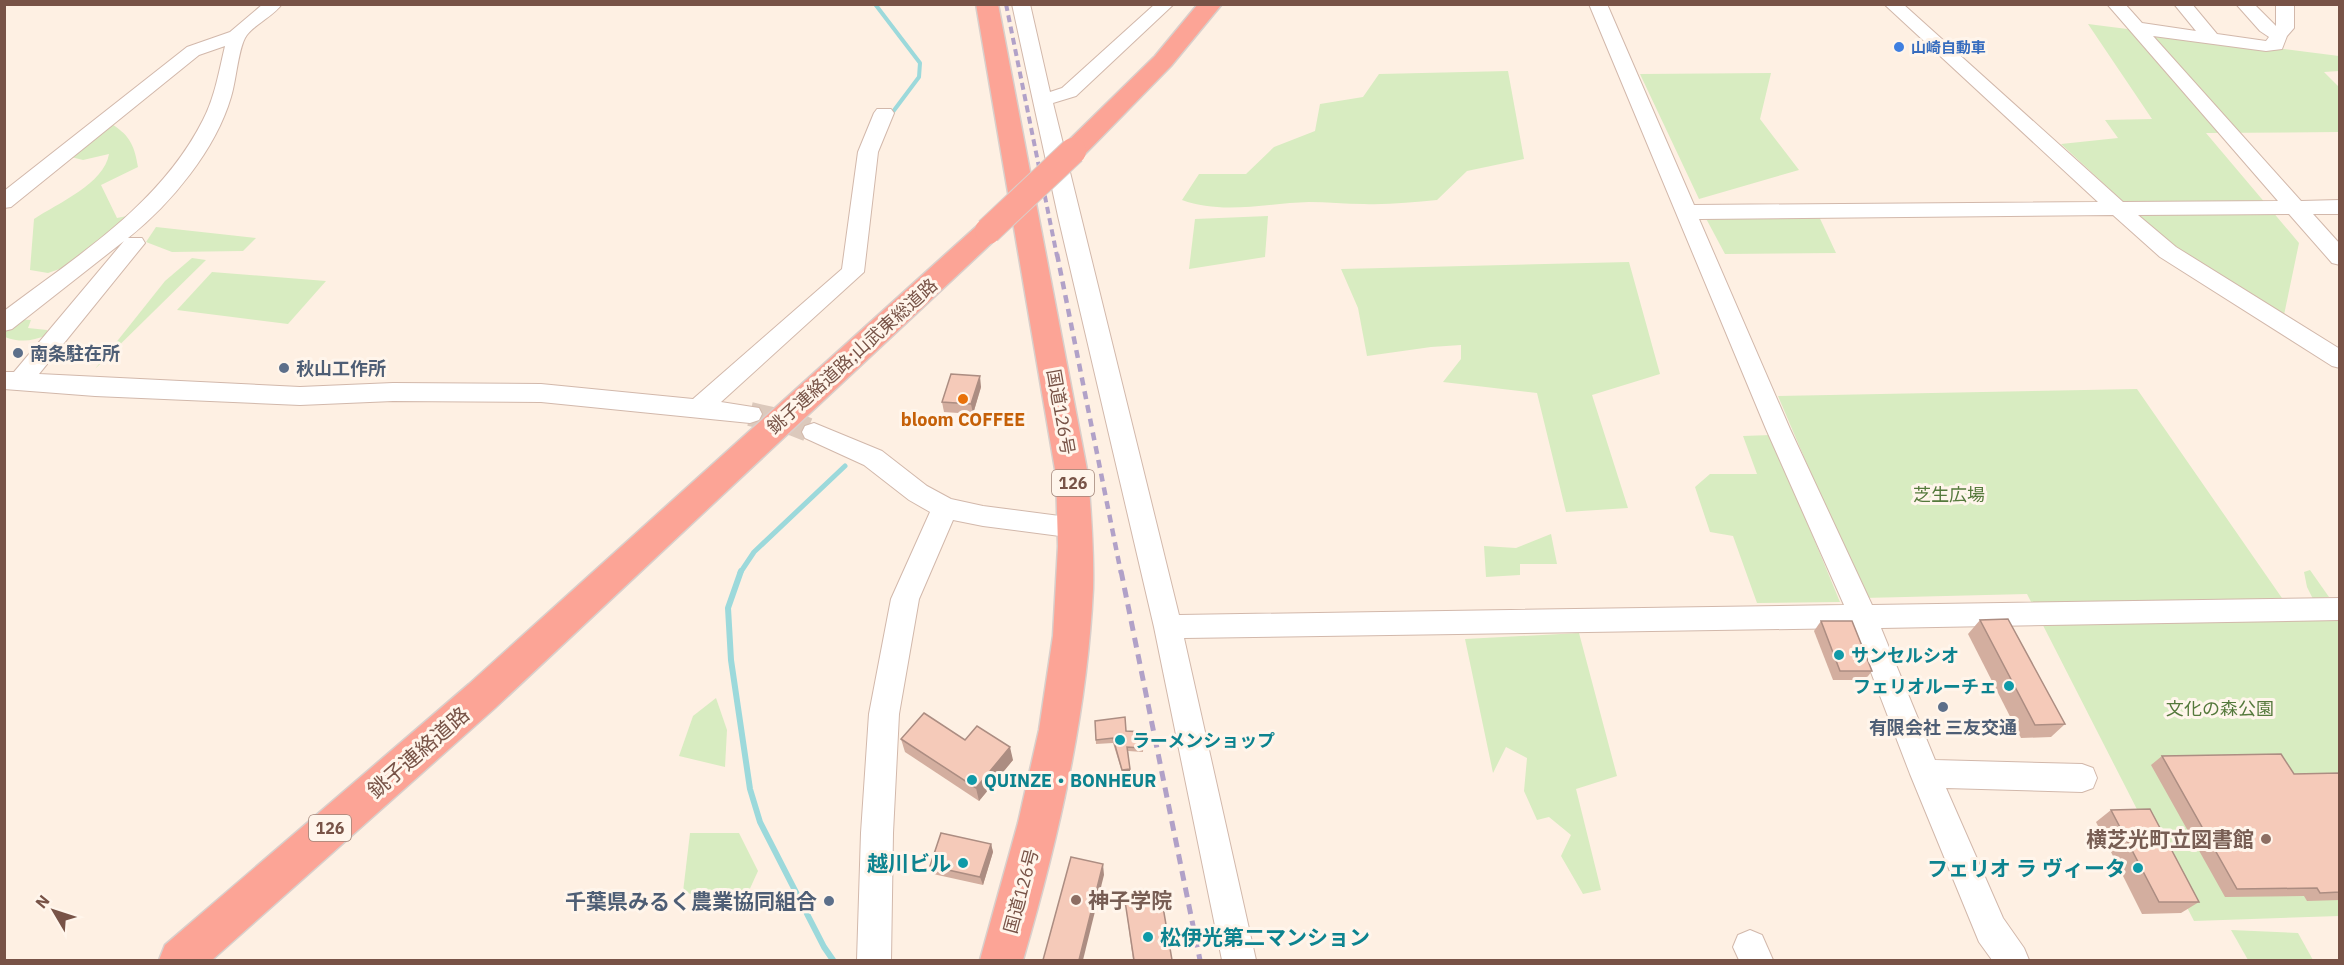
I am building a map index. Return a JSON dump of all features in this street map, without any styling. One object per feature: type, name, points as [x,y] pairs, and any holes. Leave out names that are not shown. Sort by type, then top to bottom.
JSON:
[{"type":"highway","name":"国道126号","points":[[987,4],[1072,475],[1075,528],[1075,589],[1062,698],[1049,777],[1031,855],[1002,960]]},
{"type":"highway","name":"銚子連絡道路;山武東総道路","points":[[482,696],[1073,151],[1162,61],[1211,4]]},
{"type":"highway","name":"銚子連絡道路","points":[[180,960],[482,696]]},
{"type":"highway","name":"銚子連絡道路","points":[[213,960],[278,901],[482,696]]},
{"type":"street","points":[[4,202],[193,51],[236,36],[274,4]]},
{"type":"street","points":[[1021,4],[1168,627],[1239,960]]},
{"type":"street","points":[[1043,100],[1069,92],[1166,4]]},
{"type":"street","points":[[1598,4],[1778,429],[1863,616],[1924,774],[1991,930],[2012,960]]},
{"type":"street","points":[[1892,4],[2117,208],[2183,263],[2340,360]]},
{"type":"street","points":[[2115,4],[2340,258]]},
{"type":"street","points":[[2182,4],[2207,32],[2209,38]]},
{"type":"street","points":[[2244,4],[2278,35]]},
{"type":"street","points":[[2136,28],[2266,46],[2276,45],[2278,35],[2285,28],[2285,4]]},
{"type":"street","points":[[4,323],[136,221],[181,173],[213,120],[222,97],[236,36]]},
{"type":"street","points":[[699,408],[853,272],[868,152],[884,113]]},
{"type":"street","points":[[1686,212],[2340,207]]},
{"type":"street","points":[[12,381],[134,243]]},
{"type":"street","points":[[12,381],[300,396],[393,392],[542,393],[750,414]]},
{"type":"street","points":[[814,432],[873,458],[918,493],[945,508],[983,516],[1075,528]]},
{"type":"street","points":[[874,960],[876,833],[884,714],[905,599],[945,508]]},
{"type":"street","points":[[1168,627],[2340,609]]},
{"type":"street","points":[[1924,774],[2082,778]]},
{"type":"green space","points":[[2088,24],[2339,56],[2339,71],[2324,72],[2339,87],[2339,132],[2206,133],[2299,243],[2284,315],[2171,246],[2061,144],[2118,138],[2105,120],[2152,119]]},
{"type":"green space","points":[[1508,71],[1524,159],[1467,171],[1437,200],[1382,204],[1309,202],[1213,207],[1182,200],[1199,174],[1246,174],[1274,147],[1315,131],[1320,104],[1363,97],[1379,74]]},
{"type":"green space","points":[[1771,73],[1760,119],[1799,170],[1699,199],[1640,74]]},
{"type":"green space","points":[[109,122],[130,140],[138,167],[101,185],[117,218],[132,215],[74,264],[48,273],[30,270],[34,219],[89,184],[99,175],[109,154],[83,160],[67,156]]},
{"type":"green space","points":[[1816,210],[1836,253],[1725,254],[1702,211]]},
{"type":"green space","points":[[1268,216],[1265,257],[1189,269],[1195,219]]},
{"type":"green space","points":[[156,227],[256,238],[243,251],[172,252],[146,242]]},
{"type":"green space","points":[[192,258],[206,260],[95,369],[165,281]]},
{"type":"green space","points":[[1629,262],[1660,374],[1592,395],[1628,508],[1566,512],[1537,393],[1443,382],[1461,359],[1461,345],[1367,356],[1358,308],[1341,269]]},
{"type":"green space","points":[[212,272],[326,281],[288,324],[177,310]]},
{"type":"green space","points":[[13,319],[31,320],[28,328],[47,330],[48,335],[26,341],[5,337],[4,325]]},
{"type":"green space","name":"文化の森公園","points":[[2137,389],[2293,614],[2339,613],[2339,916],[2194,921],[2027,594],[1864,598],[1778,396]]},
{"type":"green space","points":[[1771,435],[1840,602],[1757,603],[1733,536],[1710,532],[1695,487],[1710,474],[1757,474],[1743,436]]},
{"type":"green space","points":[[1551,534],[1557,564],[1520,564],[1520,575],[1486,577],[1484,546],[1516,548]]},
{"type":"green space","points":[[2310,570],[2329,597],[2313,599],[2307,587],[2304,572]]},
{"type":"green space","points":[[1579,633],[1617,776],[1576,789],[1601,890],[1583,894],[1561,856],[1571,835],[1549,817],[1537,820],[1524,791],[1527,758],[1506,747],[1493,773],[1465,639]]},
{"type":"green space","points":[[716,698],[727,730],[725,767],[679,756],[693,716]]},
{"type":"green space","points":[[690,833],[739,833],[758,871],[742,906],[683,892]]},
{"type":"green space","points":[[2231,930],[2298,933],[2313,960],[2248,960]]},
{"type":"building","points":[[951,374],[980,376],[971,404],[942,402]]},
{"type":"building","points":[[2008,619],[2065,724],[2035,725],[1980,620]]},
{"type":"building","points":[[1821,621],[1852,621],[1872,671],[1840,671]]},
{"type":"building","name":"QUINZE・BONHEUR","points":[[924,713],[965,740],[977,726],[1010,747],[976,788],[901,739]]},
{"type":"building","name":"ラーメンショップ","points":[[1125,717],[1126,731],[1144,732],[1143,748],[1127,747],[1130,769],[1122,770],[1113,738],[1096,740],[1095,721]]},
{"type":"building","name":"横芝光町立図書館","points":[[2281,754],[2294,774],[2340,773],[2340,892],[2320,893],[2317,888],[2237,889],[2162,756]]},
{"type":"building","points":[[2150,809],[2199,902],[2159,902],[2111,810]]},
{"type":"building","name":"越川ビル","points":[[941,833],[991,844],[980,877],[930,866]]},
{"type":"building","points":[[1071,857],[1103,864],[1079,960],[1043,960]]},
{"type":"building","name":"松伊光第二マンション","points":[[1161,895],[1172,960],[1134,960],[1125,901]]},
{"type":"waterway","points":[[875,4],[920,63],[919,77],[889,117]]},
{"type":"waterway","points":[[741,572],[754,552],[845,466]]},
{"type":"waterway","points":[[741,572],[728,608],[731,660],[750,789],[760,822],[824,947],[833,960]]},
{"type":"tunnel","points":[[750,414],[794,424],[814,432]]},
{"type":"railway","points":[[1006,4],[1057,256]]},
{"type":"railway","points":[[1057,254],[1121,573]]},
{"type":"railway","points":[[1121,571],[1200,960]]},
{"type":"place","name":"山崎自動車","points":[[1899,47]]},
{"type":"place","name":"南条駐在所","points":[[18,353]]},
{"type":"place","name":"秋山工作所","points":[[284,368]]},
{"type":"place","name":"bloom COFFEE","points":[[963,399]]},
{"type":"place","name":"サンセルシオ","points":[[1839,655]]},
{"type":"place","name":"フェリオルーチェ","points":[[2009,686]]},
{"type":"place","name":"有限会社 三友交通","points":[[1943,707]]},
{"type":"place","name":"ラーメンショップ","points":[[1120,740]]},
{"type":"place","name":"QUINZE・BONHEUR","points":[[972,780]]},
{"type":"place","name":"横芝光町立図書館","points":[[2266,839]]},
{"type":"place","name":"越川ビル","points":[[963,863]]},
{"type":"place","name":"フェリオ ラ ヴィータ","points":[[2138,868]]},
{"type":"place","name":"神子学院","points":[[1076,900]]},
{"type":"place","name":"千葉県みるく農業協同組合","points":[[829,901]]},
{"type":"place","name":"松伊光第二マンション","points":[[1148,937]]},
{"type":"park label","name":"芝生広場","points":[[1949,494]]}]
